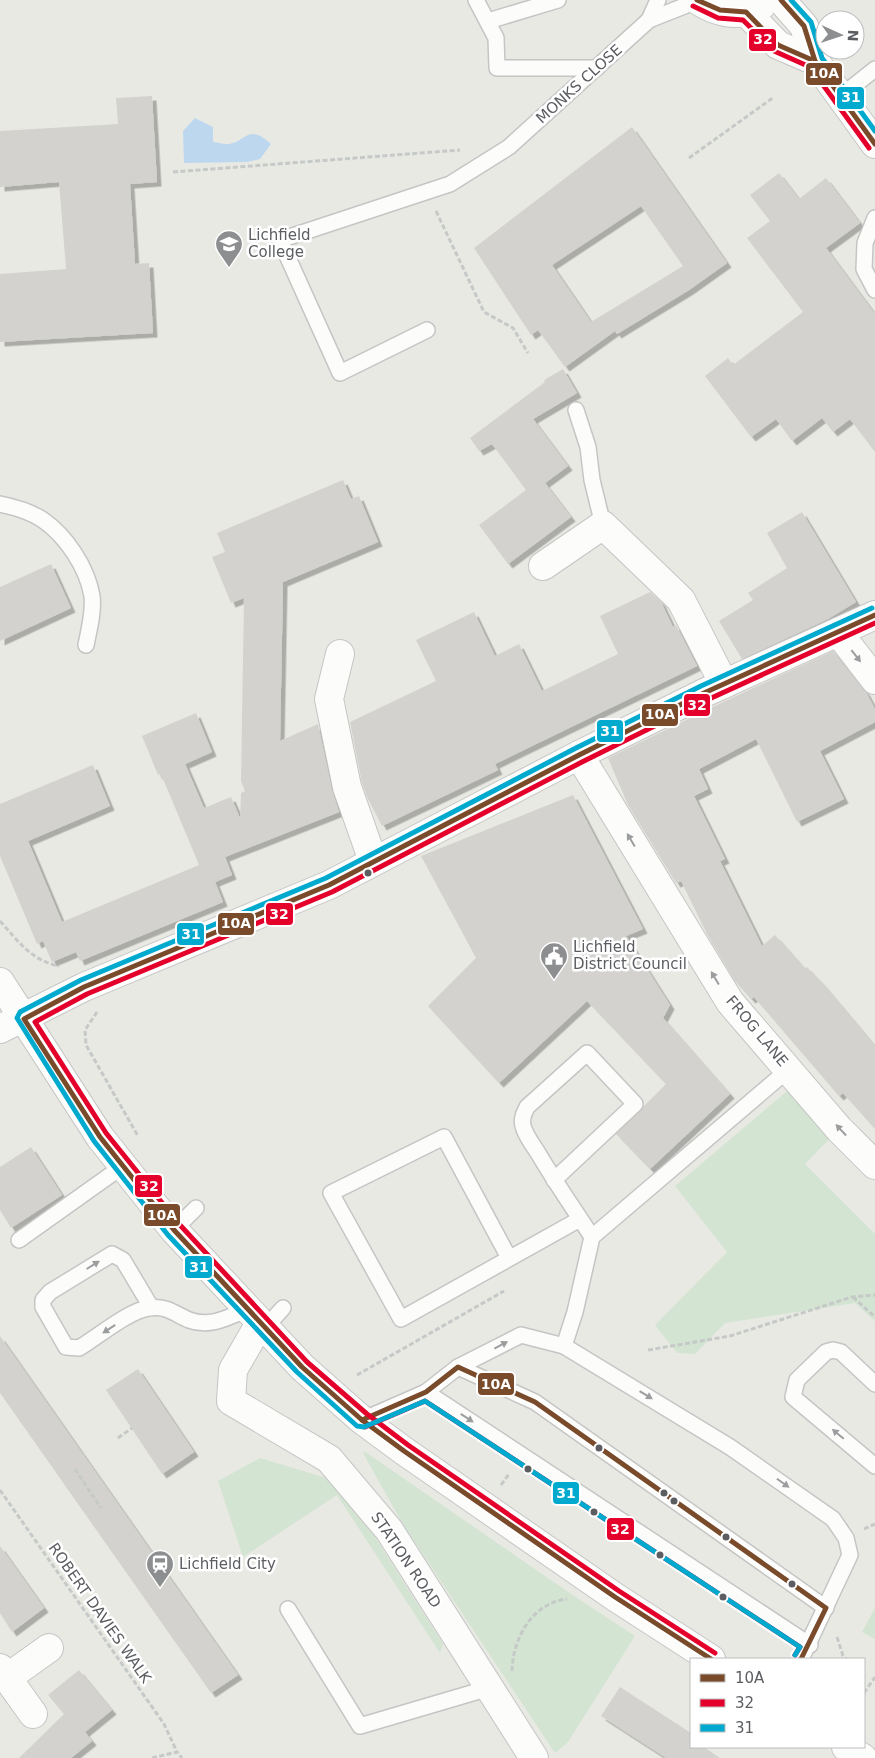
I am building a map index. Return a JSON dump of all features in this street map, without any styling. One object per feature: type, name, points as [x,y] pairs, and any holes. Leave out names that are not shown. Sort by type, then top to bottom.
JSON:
[{"type":"street","points":[[697,0],[714,10],[732,13],[757,6],[778,45],[815,61]]},
{"type":"street","points":[[781,0],[804,26],[815,61],[875,144]]},
{"type":"street","points":[[543,566],[603,525],[681,600],[724,684]]},
{"type":"street","points":[[0,1030],[84,986],[329,884],[579,754],[724,684],[875,615]]},
{"type":"street","points":[[838,632],[875,680]]},
{"type":"street","points":[[340,654],[329,699],[346,787],[373,862]]},
{"type":"street","name":"FROG LANE","points":[[579,754],[730,1002],[839,1129],[875,1165]]},
{"type":"street","points":[[0,982],[100,1137],[174,1230],[302,1367],[362,1420],[484,1506],[710,1658]]},
{"type":"street","name":"STATION ROAD","points":[[258,1320],[233,1370],[231,1401],[329,1459],[389,1530],[534,1758]]},
{"type":"street","points":[[33,1714],[4,1673],[49,1648]]},
{"type":"street","points":[[848,1748],[863,1758]]},
{"type":"lane","points":[[476,0],[496,38],[497,68],[597,68]]},
{"type":"lane","points":[[488,21],[558,0]]},
{"type":"lane","points":[[649,20],[658,0]]},
{"type":"lane","points":[[649,20],[697,0]]},
{"type":"lane","name":"MONKS CLOSE","points":[[427,330],[340,373],[280,240],[450,184],[509,147],[649,20]]},
{"type":"lane","points":[[841,96],[875,69]]},
{"type":"lane","points":[[875,218],[865,242],[864,269],[875,290]]},
{"type":"lane","points":[[576,410],[588,447],[592,480],[603,525]]},
{"type":"lane","points":[[0,504],[19,507],[43,520],[70,548],[83,570],[92,596],[86,645]]},
{"type":"lane","points":[[554,1180],[635,1104],[587,1053],[527,1108],[523,1115],[523,1126],[554,1180],[592,1237]]},
{"type":"lane","points":[[564,1346],[575,1312],[592,1237],[789,1069]]},
{"type":"lane","points":[[509,1258],[444,1136],[331,1193],[401,1319],[580,1219]]},
{"type":"lane","points":[[20,1240],[123,1166]]},
{"type":"lane","points":[[174,1230],[196,1208]]},
{"type":"lane","points":[[151,1307],[123,1260],[112,1254],[50,1292],[43,1300],[43,1307],[66,1346],[70,1348],[79,1348],[138,1310],[151,1307],[168,1308],[189,1320],[203,1323],[258,1320],[283,1308]]},
{"type":"lane","points":[[362,1420],[426,1392],[458,1367],[521,1334],[564,1346],[730,1447],[833,1519],[846,1538],[850,1555],[810,1645],[802,1658]]},
{"type":"lane","points":[[875,1384],[841,1352],[833,1350],[826,1352],[797,1380],[793,1396],[875,1466]]},
{"type":"lane","points":[[458,1367],[535,1402],[826,1608]]},
{"type":"lane","points":[[426,1392],[810,1645]]},
{"type":"lane","points":[[288,1609],[360,1726],[489,1688]]},
{"type":"path","points":[[689,158],[774,97]]},
{"type":"path","points":[[174,172],[509,147]]},
{"type":"path","points":[[428,192],[484,312],[513,328],[528,353]]},
{"type":"path","points":[[0,921],[31,956],[47,964],[60,967],[66,965]]},
{"type":"path","points":[[97,1014],[86,1030],[86,1044],[140,1139]]},
{"type":"path","points":[[357,1375],[504,1291]]},
{"type":"path","points":[[648,1350],[730,1336],[852,1297],[875,1295]]},
{"type":"path","points":[[852,1297],[875,1317]]},
{"type":"path","points":[[118,1438],[132,1428]]},
{"type":"path","points":[[484,1506],[524,1456]]},
{"type":"path","points":[[75,1469],[101,1508]]},
{"type":"path","name":"ROBERT DAVIES WALK","points":[[0,1490],[164,1724],[177,1752],[182,1758]]},
{"type":"path","points":[[512,1673],[518,1640],[535,1612],[555,1601],[569,1599]]},
{"type":"path","points":[[865,1692],[875,1677]]},
{"type":"path","points":[[152,1758],[177,1752]]},
{"type":"green space","points":[[799,1081],[839,1129],[805,1164],[875,1234],[875,1321],[855,1303],[725,1323],[695,1354],[677,1353],[655,1325],[727,1252],[675,1186]]},
{"type":"green space","points":[[364,1451],[635,1636],[568,1742],[555,1753],[404,1526],[364,1455]]},
{"type":"green space","points":[[260,1458],[340,1482],[443,1644],[440,1653],[337,1495],[243,1557],[218,1481]]},
{"type":"green space","points":[[875,1608],[875,1639],[862,1632]]},
{"type":"water","points":[[195,118],[213,127],[213,142],[229,144],[252,134],[263,138],[271,144],[260,159],[247,162],[184,163],[183,131]]},
{"type":"building","points":[[152,96],[157,182],[130,184],[135,264],[149,263],[153,333],[0,342],[0,274],[66,269],[59,182],[0,187],[0,131],[118,124],[116,98]]},
{"type":"building","points":[[632,127],[727,263],[689,290],[617,334],[615,331],[565,367],[538,330],[531,335],[474,248]],"holes":[[[641,206],[683,266],[591,322],[552,265]]]},
{"type":"building","points":[[779,173],[799,199],[826,178],[860,223],[826,248],[875,314],[875,452],[850,419],[833,432],[822,418],[792,441],[776,419],[751,437],[705,376],[728,358],[733,365],[803,312],[747,238],[770,221],[750,195]]},
{"type":"building","points":[[563,369],[577,393],[533,419],[568,466],[545,483],[571,517],[508,564],[479,525],[526,490],[492,444],[479,451],[470,438],[545,382],[544,380]]},
{"type":"building","points":[[343,480],[351,499],[359,496],[378,542],[283,582],[280,741],[318,724],[332,790],[339,812],[225,857],[232,875],[215,882],[223,902],[80,961],[76,952],[52,962],[43,941],[37,944],[0,856],[0,804],[93,765],[110,806],[28,841],[62,922],[199,865],[161,774],[158,775],[142,736],[196,713],[212,752],[185,764],[204,808],[231,797],[240,818],[241,793],[245,791],[241,781],[244,598],[231,603],[212,557],[225,552],[217,533]]},
{"type":"building","points":[[802,512],[856,602],[828,619],[742,659],[719,621],[753,600],[748,593],[787,568],[767,533]]},
{"type":"building","points":[[51,564],[71,608],[0,641],[0,587]]},
{"type":"building","points":[[650,592],[661,602],[673,627],[676,625],[697,666],[495,764],[498,770],[382,826],[362,783],[350,722],[436,681],[416,640],[474,612],[495,656],[519,644],[542,691],[618,654],[600,616]]},
{"type":"building","points":[[833,651],[866,692],[875,709],[875,722],[820,751],[844,799],[797,822],[756,739],[699,769],[708,789],[694,796],[725,859],[720,861],[762,946],[775,935],[805,969],[807,967],[822,983],[875,1046],[875,1129],[843,1093],[839,1096],[754,997],[751,999],[735,981],[708,936],[681,881],[676,883],[628,805],[608,758]]},
{"type":"building","name":"Lichfield District Council","points":[[573,795],[643,929],[626,936],[670,1005],[663,1018],[730,1094],[650,1169],[616,1134],[666,1084],[587,1001],[499,1083],[428,1006],[476,958],[421,856]]},
{"type":"building","points":[[31,1147],[62,1195],[11,1228],[0,1210],[0,1167]]},
{"type":"building","points":[[0,1336],[238,1675],[211,1693],[0,1393]]},
{"type":"building","points":[[138,1369],[194,1452],[162,1474],[106,1390]]},
{"type":"building","points":[[0,1546],[44,1608],[12,1632],[0,1613]]},
{"type":"building","points":[[79,1670],[112,1710],[85,1732],[92,1741],[71,1758],[19,1758],[64,1714],[48,1695]]},
{"type":"building","points":[[620,1687],[690,1732],[690,1748],[705,1748],[720,1758],[666,1758],[601,1716]]},
{"type":"transit line","name":"10A","points":[[697,0],[720,10],[746,12],[778,45],[810,59]]},
{"type":"transit line","name":"10A","points":[[781,0],[804,26],[815,61],[875,144]]},
{"type":"transit line","name":"31","points":[[791,0],[811,22],[822,58],[875,131]]},
{"type":"transit line","name":"32","points":[[693,6],[718,18],[743,20],[774,51],[810,67],[869,148]]},
{"type":"transit line","name":"31","points":[[795,1655],[800,1647],[425,1401],[364,1427],[357,1426],[297,1372],[168,1235],[94,1141],[17,1018],[20,1012],[81,980],[326,878],[576,748],[701,686],[872,608]]},
{"type":"transit line","name":"10A","points":[[709,1658],[615,1597],[404,1451],[362,1420],[302,1367],[174,1230],[100,1137],[24,1019],[84,987],[329,885],[579,755],[704,693],[875,615]]},
{"type":"transit line","name":"32","points":[[715,1653],[619,1591],[408,1445],[367,1414],[307,1362],[180,1225],[106,1133],[35,1022],[87,994],[332,892],[582,762],[707,700],[875,623]]},
{"type":"transit line","name":"10A","points":[[362,1420],[426,1392],[458,1367],[535,1402],[826,1608],[801,1658]]},
{"type":"transit line","name":"32","points":[[365,1427],[425,1401],[800,1647],[795,1655]]},
{"type":"place","name":"Lichfield College","points":[[229,268]]},
{"type":"place","name":"Lichfield District Council","points":[[554,980]]},
{"type":"place","name":"Lichfield City","points":[[160,1588]]}]
